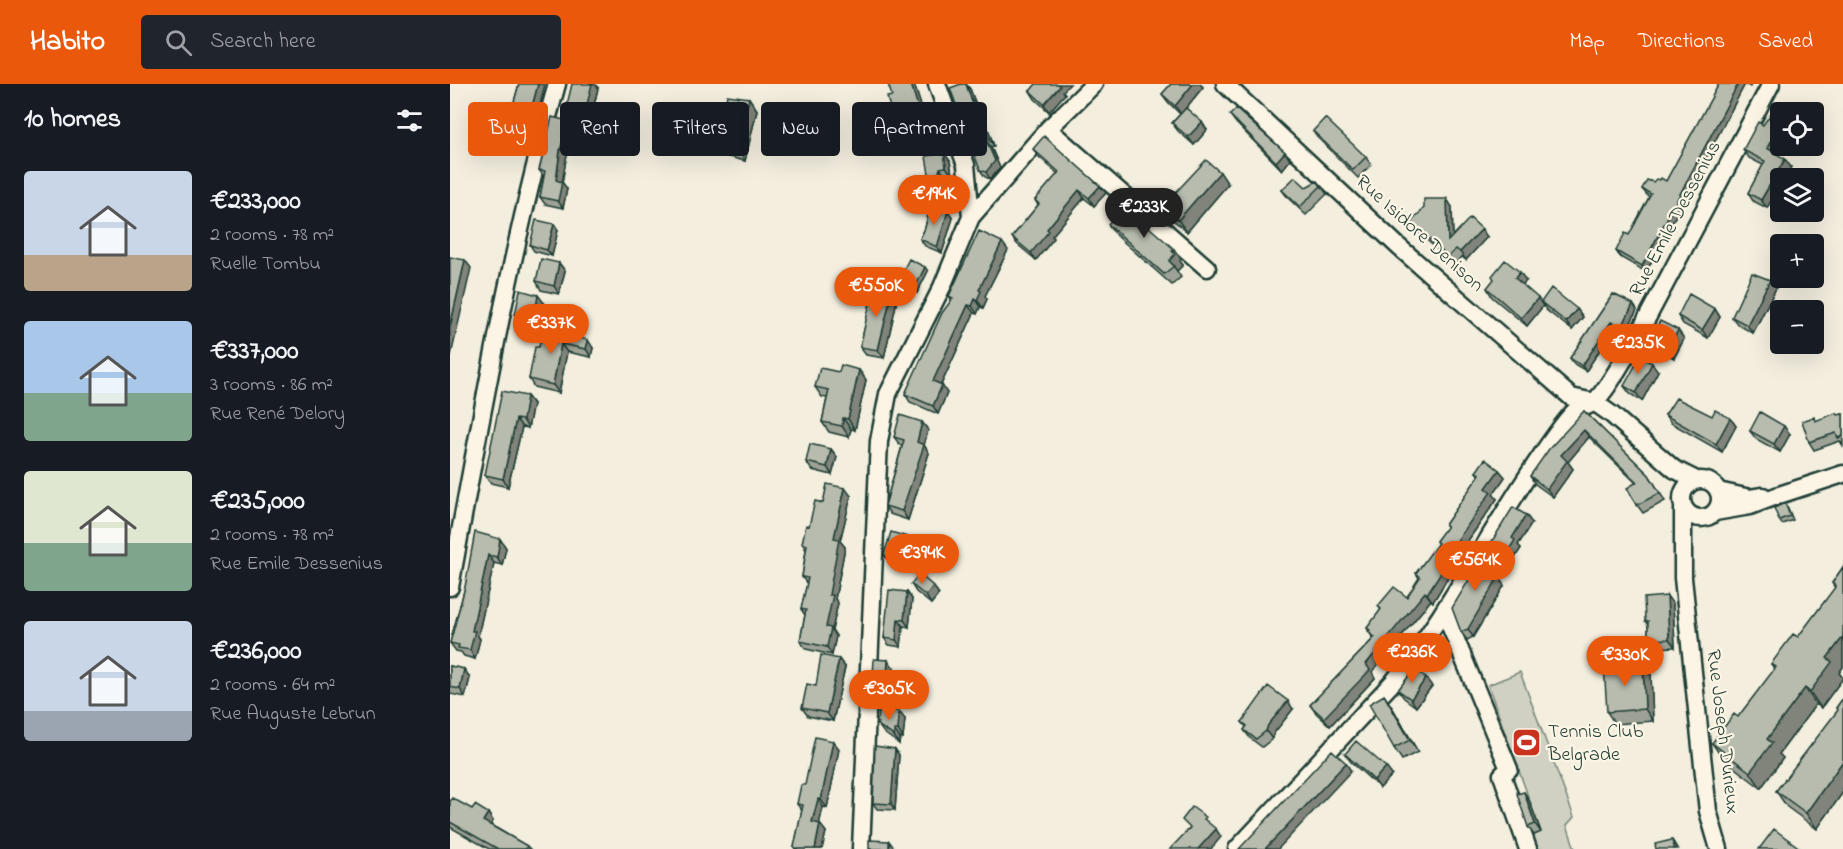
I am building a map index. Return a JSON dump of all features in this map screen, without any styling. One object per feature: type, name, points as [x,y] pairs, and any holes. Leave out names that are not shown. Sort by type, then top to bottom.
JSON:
[{"type":"street","points":[[450,587],[508,281],[535,163],[557,84]]},
{"type":"street","points":[[937,84],[966,165],[971,217]]},
{"type":"street","points":[[861,849],[879,441],[888,394],[942,287],[971,217],[1048,129],[1094,84]]},
{"type":"street","name":"Rue Isidore Denison","points":[[1225,84],[1399,247],[1571,397],[1594,402]]},
{"type":"street","name":"Rue Emile Dessenius","points":[[1594,402],[1637,337],[1771,84]]},
{"type":"street","points":[[1048,129],[1207,268]]},
{"type":"street","points":[[1237,849],[1394,681],[1417,653],[1542,454],[1574,412],[1594,402],[1674,469],[1689,485]]},
{"type":"street","points":[[1689,485],[1681,502],[1683,508],[1691,516],[1708,515],[1750,506],[1843,474]]},
{"type":"street","points":[[1689,485],[1709,482],[1718,491],[1750,498],[1779,495]]},
{"type":"street","points":[[1682,548],[1719,504],[1718,491]]},
{"type":"street","name":"Rue Joseph Durieux","points":[[1683,508],[1683,578],[1708,811],[1719,849]]},
{"type":"street","points":[[1444,611],[1509,769],[1502,775],[1528,849]]},
{"type":"shaded area","name":"Tennis Club Belgrade","points":[[1520,672],[1574,817],[1567,825],[1575,849],[1533,849],[1529,837],[1541,832],[1488,685]]},
{"type":"building","points":[[519,84],[538,84],[533,102],[514,102]]},
{"type":"building","points":[[572,84],[592,84],[588,102],[568,102]]},
{"type":"building","points":[[888,84],[911,84],[916,102],[888,102],[887,97],[892,96]]},
{"type":"building","points":[[966,84],[972,102],[955,102],[950,88]]},
{"type":"building","points":[[1036,84],[1058,84],[1060,86],[1044,104],[1030,91]]},
{"type":"building","points":[[1171,84],[1193,84],[1175,106],[1162,94]]},
{"type":"building","points":[[1719,84],[1738,84],[1642,266],[1616,251],[1625,233],[1629,235],[1651,194],[1642,189],[1647,180],[1653,182],[1661,178],[1666,181]]},
{"type":"building","points":[[727,95],[749,98],[748,102],[726,102]]},
{"type":"building","points":[[1186,108],[1202,122],[1188,137],[1172,123]]},
{"type":"building","points":[[1236,109],[1285,152],[1276,162],[1230,115]]},
{"type":"building","points":[[1770,115],[1770,142],[1767,148],[1770,150],[1770,156],[1780,156],[1785,159],[1780,168],[1770,168],[1770,185],[1761,200],[1748,193],[1765,161],[1743,150],[1758,122],[1763,125]]},
{"type":"building","points":[[552,117],[560,119],[560,151],[556,180],[562,182],[558,201],[540,197],[545,171],[539,170],[542,156],[548,156],[548,133]]},
{"type":"building","points":[[1325,118],[1366,157],[1353,170],[1313,131]]},
{"type":"building","points":[[1044,136],[1100,186],[1089,198],[1079,190],[1047,229],[1049,231],[1031,253],[1012,237],[1039,204],[1035,200],[1059,172],[1033,149]]},
{"type":"building","points":[[987,142],[995,161],[986,172],[980,170],[975,156],[987,156]]},
{"type":"building","points":[[926,156],[944,156],[946,167],[940,168],[932,204],[914,200],[919,177],[930,180]]},
{"type":"building","points":[[1206,160],[1220,172],[1178,220],[1163,206]]},
{"type":"building","points":[[1295,177],[1306,187],[1317,181],[1321,186],[1300,207],[1282,190]]},
{"type":"building","points":[[1424,199],[1447,199],[1448,241],[1470,218],[1482,229],[1460,252],[1456,249],[1448,257],[1411,222],[1424,208]]},
{"type":"building","points":[[1125,206],[1174,249],[1172,251],[1175,254],[1169,261],[1174,266],[1164,274],[1108,224]]},
{"type":"building","points":[[930,207],[948,211],[937,247],[920,239]]},
{"type":"building","points":[[536,220],[554,224],[547,250],[530,245]]},
{"type":"building","points":[[979,231],[1002,242],[979,290],[981,291],[977,300],[975,299],[972,306],[968,305],[933,381],[942,385],[933,406],[905,394],[942,313],[953,298],[949,296]]},
{"type":"building","points":[[450,257],[465,260],[450,327]]},
{"type":"building","points":[[541,259],[559,263],[554,286],[536,281]]},
{"type":"building","points":[[909,259],[925,267],[914,289],[898,280]]},
{"type":"building","points":[[1505,260],[1520,272],[1515,278],[1538,298],[1521,318],[1487,288],[1494,279],[1492,276]]},
{"type":"building","points":[[1752,273],[1770,280],[1747,325],[1732,317]]},
{"type":"building","points":[[871,287],[892,292],[878,350],[860,347],[870,303],[867,302]]},
{"type":"building","points":[[1551,288],[1577,309],[1566,322],[1541,302]]},
{"type":"building","points":[[520,290],[538,295],[534,320],[515,315]]},
{"type":"building","points":[[1613,294],[1633,304],[1622,327],[1611,322],[1582,366],[1570,358]]},
{"type":"building","points":[[1689,294],[1715,309],[1702,330],[1678,316]]},
{"type":"building","points":[[1660,321],[1678,330],[1668,350],[1654,343],[1657,338],[1652,335]]},
{"type":"building","points":[[543,328],[588,340],[586,349],[561,344],[553,385],[529,379],[535,347],[539,347]]},
{"type":"building","points":[[1640,357],[1652,363],[1636,393],[1624,386]]},
{"type":"building","points":[[841,365],[859,370],[848,419],[843,418],[842,426],[822,422],[829,390],[815,387],[820,368],[839,372]]},
{"type":"building","points":[[502,391],[527,396],[523,420],[516,419],[503,479],[485,475]]},
{"type":"building","points":[[1676,398],[1712,416],[1715,410],[1730,418],[1716,444],[1665,415]]},
{"type":"building","points":[[1584,411],[1649,475],[1660,493],[1637,505],[1627,488],[1637,482],[1584,430],[1561,455],[1567,461],[1547,489],[1530,476],[1549,449]]},
{"type":"building","points":[[1760,412],[1784,426],[1774,444],[1750,431]]},
{"type":"building","points":[[1836,413],[1843,414],[1843,436],[1838,438],[1836,433],[1809,442],[1802,421],[1814,417],[1815,421]]},
{"type":"building","points":[[900,415],[922,422],[917,442],[924,445],[902,511],[885,506],[904,440],[894,437]]},
{"type":"building","points":[[810,444],[831,449],[827,467],[806,462]]},
{"type":"building","points":[[1485,459],[1499,470],[1486,488],[1491,492],[1456,542],[1459,544],[1427,594],[1425,592],[1366,664],[1370,670],[1324,718],[1310,705],[1375,637],[1368,632],[1370,630],[1367,628],[1381,609],[1378,606],[1394,587],[1407,597],[1420,577],[1416,573],[1438,543],[1436,541],[1447,526],[1445,525],[1480,474],[1476,472]]},
{"type":"building","points":[[827,484],[845,488],[834,538],[839,539],[829,595],[833,595],[826,627],[831,628],[827,647],[800,641],[806,610],[801,609],[808,578],[802,577],[807,545],[802,543],[815,501],[823,503]]},
{"type":"building","points":[[1785,503],[1790,516],[1779,520],[1774,508]]},
{"type":"building","points":[[1513,507],[1526,515],[1512,538],[1515,540],[1506,555],[1489,546]]},
{"type":"building","points":[[475,532],[500,539],[497,557],[488,555],[470,650],[458,648],[459,645],[450,643],[465,587]]},
{"type":"building","points":[[891,532],[911,538],[904,561],[884,555]]},
{"type":"building","points":[[1488,548],[1498,578],[1468,629],[1461,632],[1452,608]]},
{"type":"building","points":[[1843,567],[1843,637],[1827,658],[1832,662],[1810,692],[1805,688],[1767,739],[1772,743],[1750,772],[1712,743],[1734,714],[1738,717],[1776,667],[1771,664],[1793,634],[1798,637],[1836,586],[1832,583]]},
{"type":"building","points":[[919,574],[933,586],[926,596],[911,584]]},
{"type":"building","points":[[889,590],[907,592],[904,620],[898,619],[896,640],[884,638]]},
{"type":"building","points":[[1667,596],[1669,639],[1648,640],[1648,621],[1645,621],[1644,598]]},
{"type":"building","points":[[821,655],[839,659],[827,713],[802,708],[807,684],[816,686]]},
{"type":"building","points":[[874,659],[888,660],[887,679],[891,680],[890,693],[872,692]]},
{"type":"building","points":[[1643,663],[1645,709],[1607,712],[1604,665]]},
{"type":"building","points":[[450,666],[464,669],[460,689],[450,687]]},
{"type":"building","points":[[1415,668],[1426,678],[1411,699],[1398,690]]},
{"type":"building","points":[[1268,686],[1288,701],[1268,725],[1266,731],[1256,739],[1244,730],[1247,726],[1242,722]]},
{"type":"building","points":[[1384,695],[1410,740],[1394,748],[1369,704]]},
{"type":"building","points":[[1843,698],[1843,761],[1806,813],[1776,791],[1838,710],[1836,708]]},
{"type":"building","points":[[879,710],[899,711],[898,730],[894,730],[894,736],[878,725]]},
{"type":"building","points":[[815,737],[833,741],[821,800],[818,799],[812,822],[820,824],[815,849],[796,849],[794,847],[803,805],[797,804],[801,785],[805,785]]},
{"type":"building","points":[[1356,741],[1386,767],[1374,780],[1345,754]]},
{"type":"building","points":[[875,746],[895,749],[891,804],[873,803]]},
{"type":"building","points":[[1332,750],[1346,763],[1265,849],[1239,849]]},
{"type":"building","points":[[1524,792],[1535,824],[1528,827],[1517,794]]},
{"type":"building","points":[[452,798],[472,809],[475,805],[488,813],[483,821],[527,846],[525,849],[498,849],[450,822]]},
{"type":"building","points":[[1192,807],[1206,817],[1204,819],[1216,829],[1198,849],[1170,849],[1190,828],[1182,820]]},
{"type":"building","points":[[1774,829],[1801,849],[1759,849]]},
{"type":"building","points":[[869,840],[889,841],[889,849],[869,849]]},
{"type":"building","points":[[1672,840],[1674,849],[1656,849],[1655,844]]},
{"type":"place","name":"Tennis Club Belgrade","points":[[1527,743]]}]
